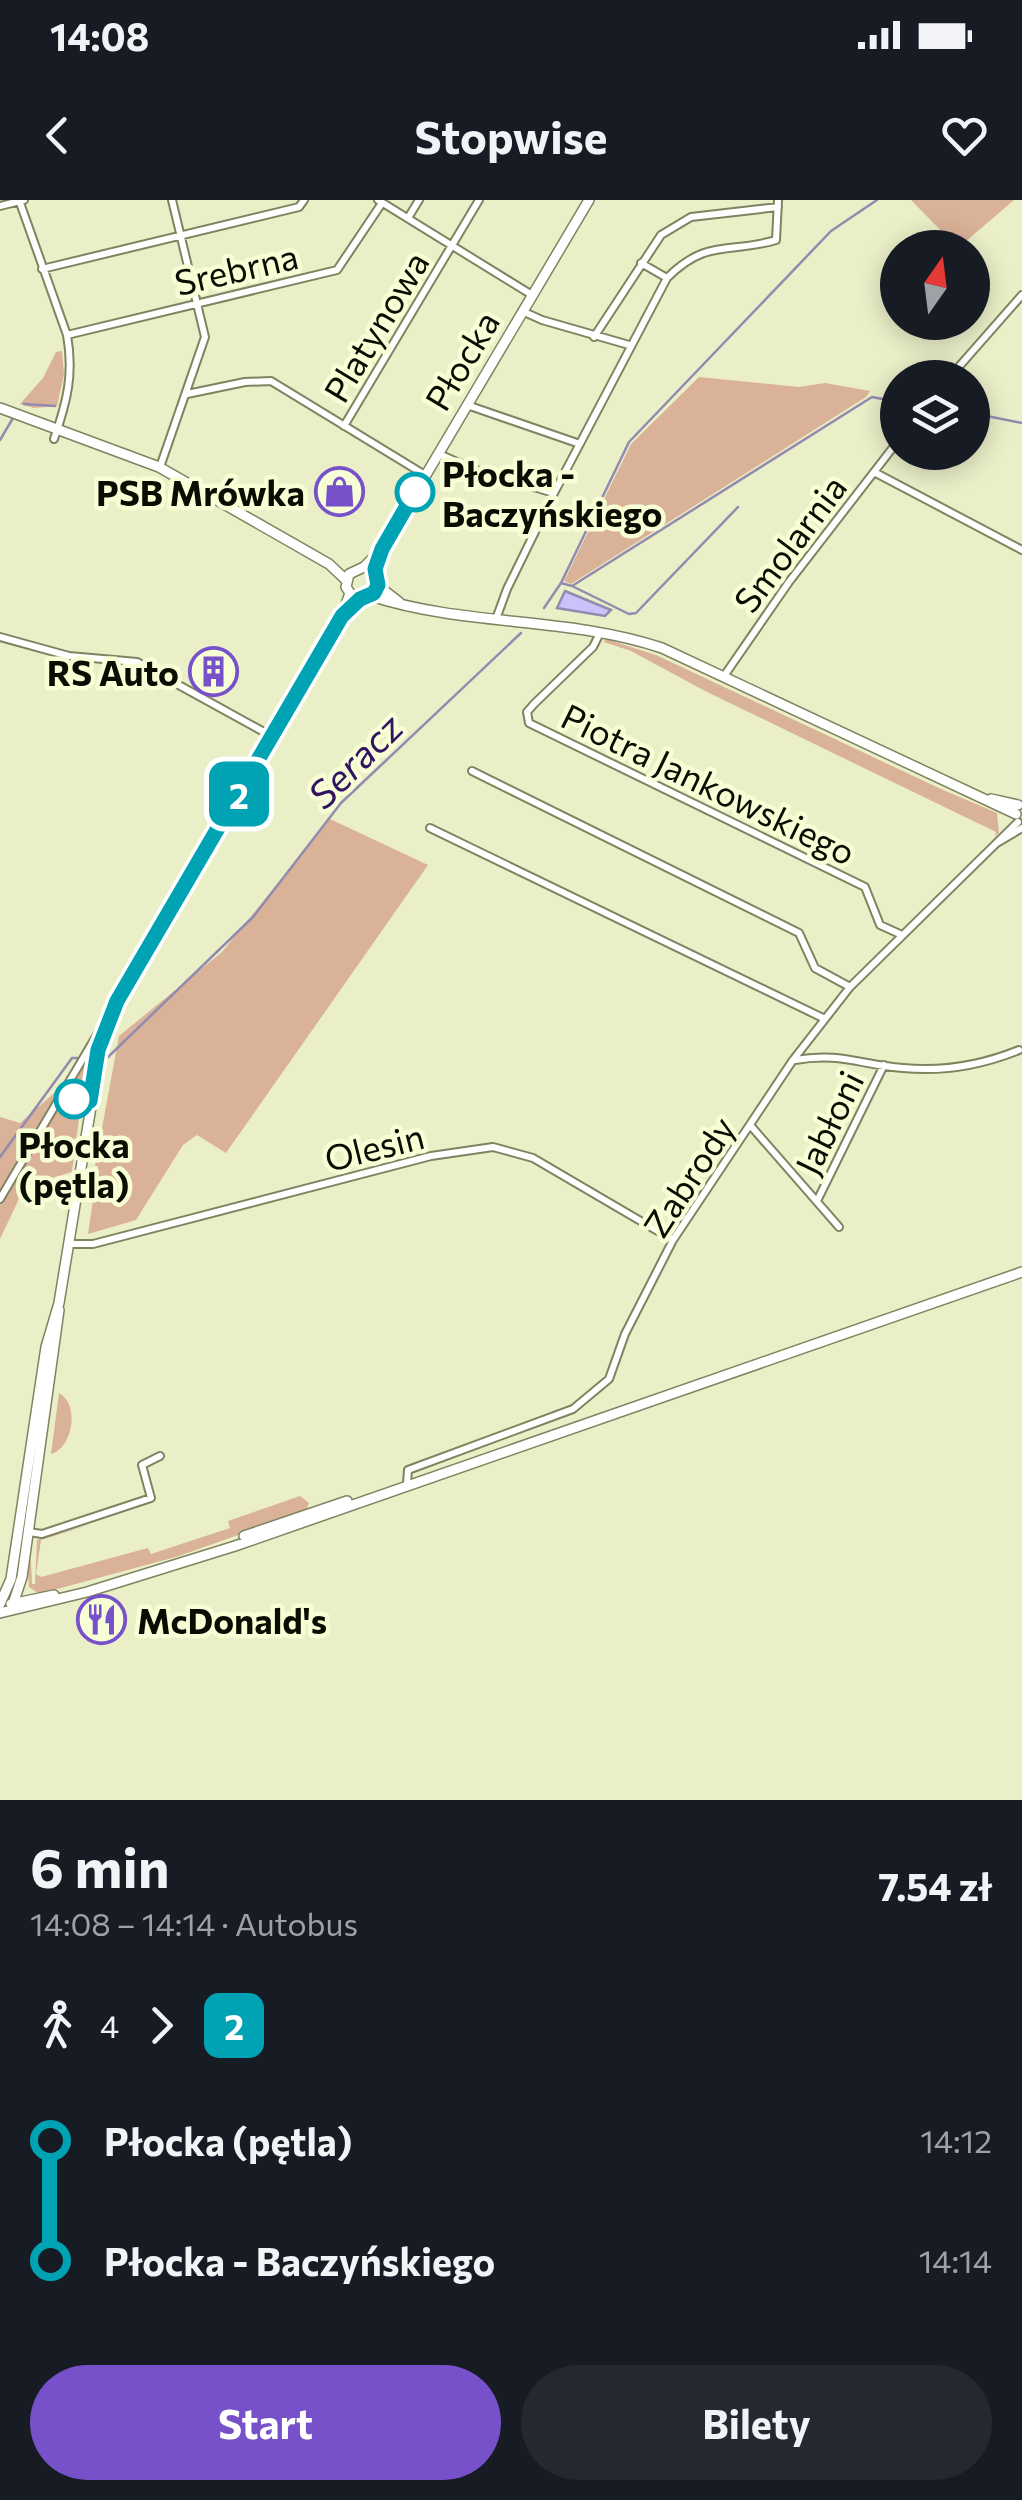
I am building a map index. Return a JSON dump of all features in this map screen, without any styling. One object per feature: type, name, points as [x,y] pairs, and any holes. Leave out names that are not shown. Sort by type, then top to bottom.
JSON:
[{"type":"street","points":[[0,206],[21,200],[67,335],[71,382],[54,439]]},
{"type":"street","points":[[160,468],[205,337],[172,200]]},
{"type":"street","points":[[42,270],[299,207],[304,200]]},
{"type":"street","points":[[408,218],[419,200]]},
{"type":"street","name":"Platynowa","points":[[344,426],[479,200]]},
{"type":"street","name":"Płocka","points":[[375,574],[382,549],[588,200]]},
{"type":"street","points":[[380,201],[532,295]]},
{"type":"street","name":"Srebrna","points":[[67,335],[337,270],[380,201]]},
{"type":"street","points":[[496,619],[507,588],[578,444],[667,278],[685,260],[710,249],[776,240],[778,204],[691,217],[661,235],[594,337]]},
{"type":"street","points":[[641,263],[667,278]]},
{"type":"street","points":[[965,360],[1022,295]]},
{"type":"street","points":[[522,311],[629,346]]},
{"type":"street","points":[[187,394],[271,381],[425,475]]},
{"type":"street","points":[[466,405],[578,444]]},
{"type":"street","points":[[0,408],[160,468],[348,576],[354,596],[0,1199]]},
{"type":"street","points":[[438,453],[473,469],[554,493]]},
{"type":"street","name":"Smolarnia","points":[[724,676],[789,582],[880,464]]},
{"type":"street","points":[[874,472],[1022,550]]},
{"type":"street","name":"Płocka","points":[[364,567],[382,549]]},
{"type":"street","points":[[348,576],[364,567],[399,602]]},
{"type":"street","points":[[371,596],[378,585]]},
{"type":"street","points":[[354,596],[371,596],[437,613],[600,630],[662,648],[1020,816]]},
{"type":"street","name":"Piotra Jankowskiego","points":[[600,630],[593,648],[528,712],[529,723],[865,887],[880,925],[902,935]]},
{"type":"street","points":[[0,636],[69,656],[137,662],[273,736]]},
{"type":"street","points":[[472,771],[798,933],[815,968],[850,987]]},
{"type":"street","name":"Zabrody","points":[[407,1483],[408,1470],[574,1409],[609,1379],[625,1334],[673,1240],[793,1060],[850,987],[1020,816]]},
{"type":"street","points":[[430,828],[825,1019]]},
{"type":"street","points":[[6,1607],[17,1578],[46,1387],[46,1347],[59,1303],[98,1050],[108,1020]]},
{"type":"street","points":[[793,1060],[823,1055],[904,1068],[960,1068],[1019,1050]]},
{"type":"street","name":"Jabłoni","points":[[816,1200],[884,1065]]},
{"type":"street","points":[[59,1098],[90,1101]]},
{"type":"street","name":"Jabłoni","points":[[750,1125],[839,1226]]},
{"type":"street","name":"Olesin","points":[[69,1244],[93,1244],[432,1156],[493,1147],[533,1158],[673,1240]]},
{"type":"street","points":[[6,1607],[87,1592],[149,1572],[318,1510],[388,1490],[1022,1272]]},
{"type":"street","points":[[24,1531],[42,1534],[151,1498],[142,1466],[160,1456]]},
{"type":"street","points":[[6,1607],[149,1572]]},
{"type":"street","points":[[17,1578],[40,1598]]},
{"type":"street","points":[[6,1607],[17,1578]]},
{"type":"shaded area","points":[[911,200],[1014,200],[979,230],[940,230]]},
{"type":"shaded area","points":[[62,351],[64,374],[57,406],[34,408],[20,404],[43,378],[56,352]]},
{"type":"shaded area","points":[[699,377],[799,387],[825,383],[870,391],[571,584],[564,581],[631,444]]},
{"type":"shaded area","points":[[565,591],[611,610],[605,616],[557,608]]},
{"type":"shaded area","points":[[606,639],[656,655],[997,813],[999,833],[995,836],[996,832],[631,651],[604,642]]},
{"type":"shaded area","points":[[330,819],[428,865],[226,1153],[197,1135],[183,1145],[136,1220],[88,1234],[95,1166],[119,1036],[222,952]]},
{"type":"shaded area","points":[[86,1065],[72,1172],[25,1186],[0,1239],[0,1117],[20,1123]]},
{"type":"shaded area","points":[[59,1393],[70,1406],[71,1425],[64,1443],[51,1454]]},
{"type":"shaded area","points":[[300,1496],[309,1503],[306,1511],[176,1557],[46,1592],[38,1593],[29,1587],[27,1559],[31,1561],[35,1584],[37,1540],[92,1524],[41,1540],[36,1574],[41,1577],[148,1548],[151,1554],[230,1528],[228,1521]]},
{"type":"waterway","name":"Seracz","points":[[544,608],[561,583],[629,442],[831,231],[877,200]]},
{"type":"waterway","points":[[561,583],[572,586],[872,397],[880,399]]},
{"type":"waterway","points":[[24,404],[55,406]]},
{"type":"waterway","points":[[990,417],[1022,423]]},
{"type":"waterway","points":[[0,440],[13,418]]},
{"type":"waterway","points":[[572,586],[629,614],[636,613],[738,507]]},
{"type":"waterway","name":"Seracz","points":[[107,1058],[253,917],[341,803],[521,633]]},
{"type":"waterway","name":"Seracz","points":[[0,1157],[72,1058],[88,1058]]},
{"type":"bus line","name":"2","points":[[74,1099],[90,1101],[98,1050],[117,1001],[342,616],[356,601],[374,593],[378,585],[375,569],[382,549],[415,492]]},
{"type":"place","name":"PSB Mrówka","points":[[340,491]]},
{"type":"place","name":"Płocka - Baczyńskiego","points":[[415,492]]},
{"type":"place","name":"RS Auto","points":[[214,671]]},
{"type":"place","name":"Płocka (pętla)","points":[[74,1099]]},
{"type":"place","name":"McDonald's","points":[[102,1619]]}]
